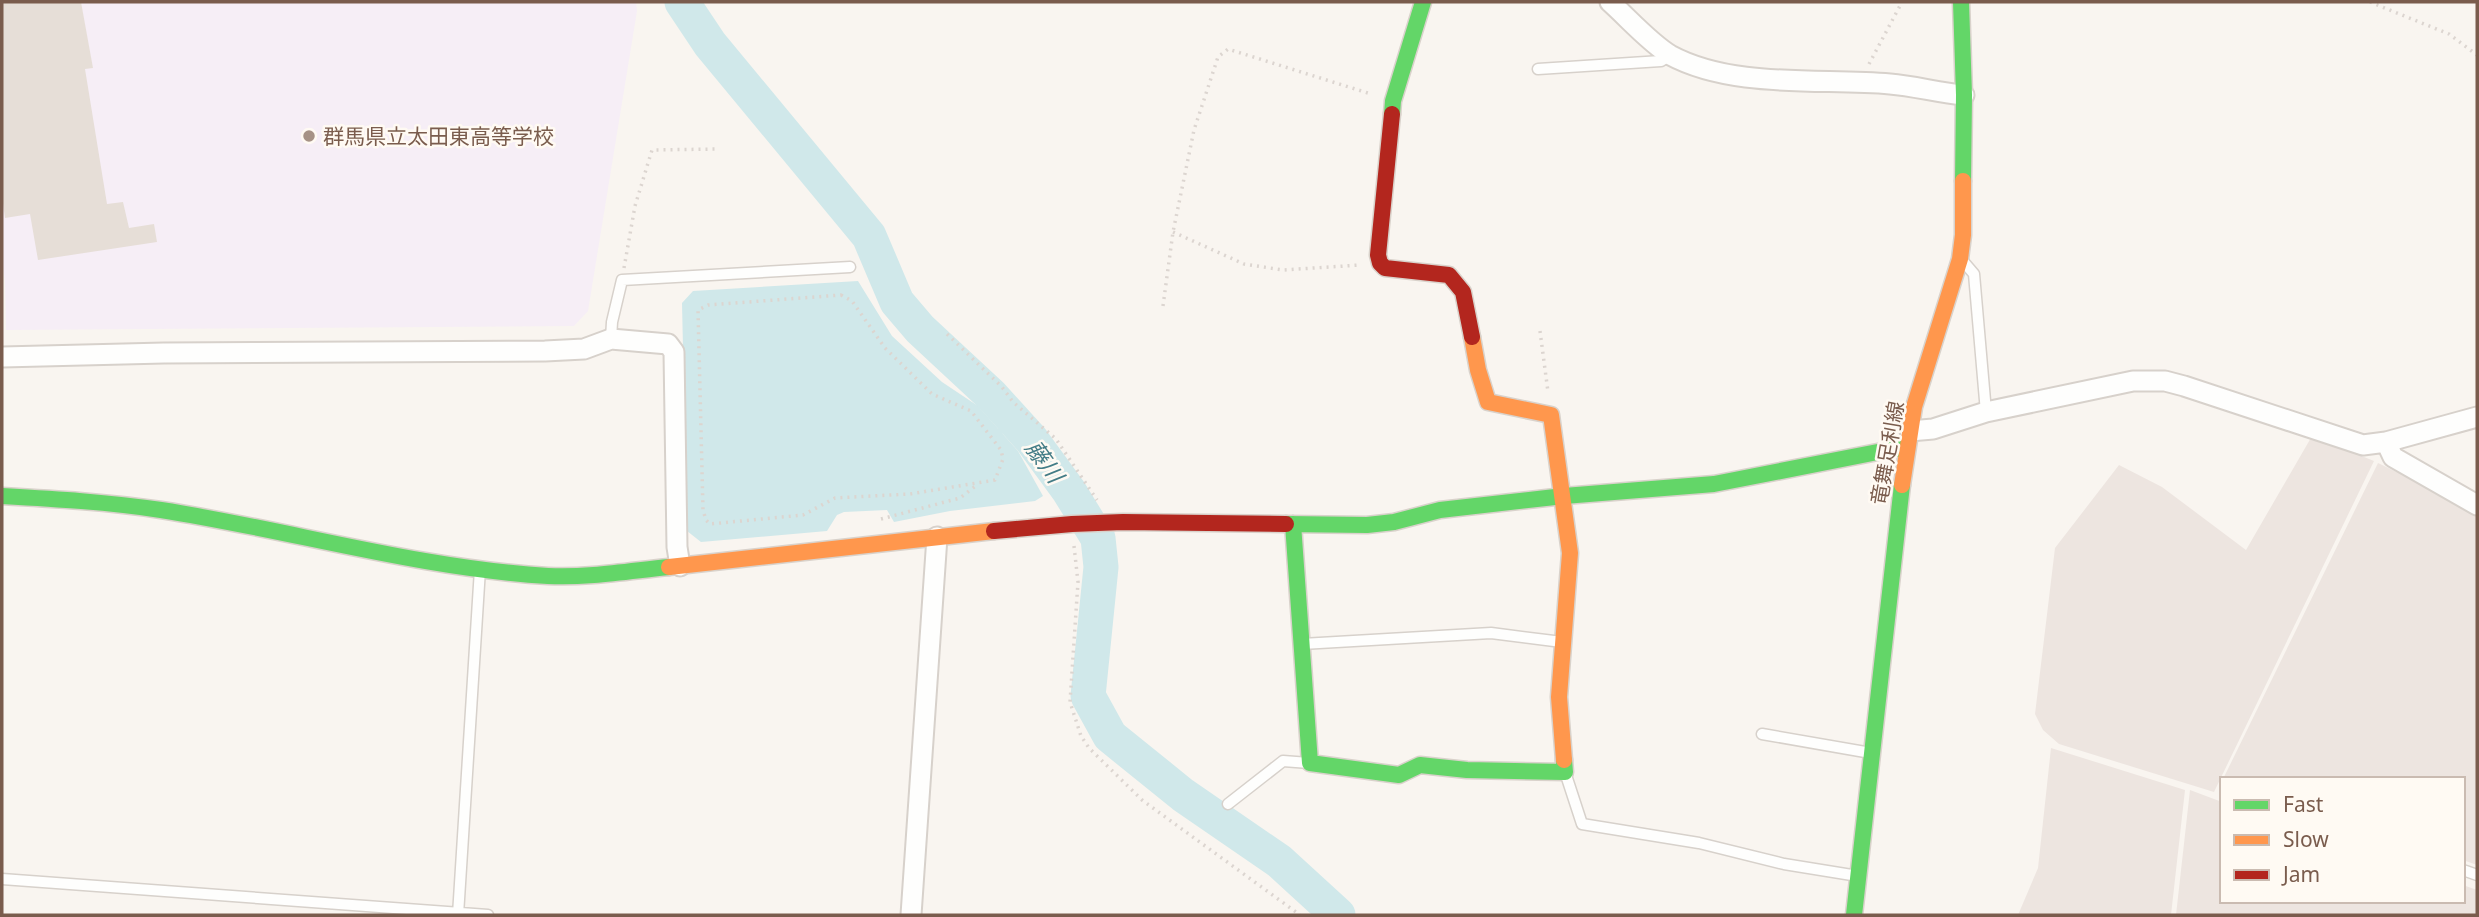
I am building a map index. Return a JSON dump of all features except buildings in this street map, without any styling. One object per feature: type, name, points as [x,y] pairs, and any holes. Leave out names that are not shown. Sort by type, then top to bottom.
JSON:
[{"type":"street","points":[[1293,524],[1310,764],[1399,775],[1420,765],[1467,770],[1565,772],[1559,697],[1570,553],[1551,415],[1488,402],[1478,370],[1463,292],[1449,275],[1385,268],[1378,255],[1394,101],[1423,2]]},
{"type":"street","points":[[1610,2],[1671,55],[1701,69],[1723,74],[1828,83],[1867,83],[1964,94]]},
{"type":"street","name":"竜舞足利線","points":[[1854,915],[1908,440],[1914,407],[1960,258],[1965,199],[1961,2]]},
{"type":"street","points":[[2,357],[164,352],[545,351],[583,349],[611,339],[668,344],[674,352],[677,547],[680,566]]},
{"type":"street","points":[[2,496],[101,502],[162,510],[434,562],[549,576],[604,574],[1075,524],[1110,522],[1367,525],[1395,522],[1440,510],[1564,496],[1714,484],[1893,449],[1933,429],[1986,412],[2133,381],[2165,381],[2210,393],[2354,443],[2386,442],[2477,416]]},
{"type":"street","points":[[2386,442],[2393,457],[2477,505]]},
{"type":"street","points":[[911,915],[937,537]]},
{"type":"lane","points":[[1538,69],[1661,61],[1671,55]]},
{"type":"lane","points":[[1960,258],[1974,274],[1986,412]]},
{"type":"lane","points":[[611,339],[612,322],[622,280],[850,268]]},
{"type":"lane","points":[[458,914],[480,568]]},
{"type":"lane","points":[[1301,644],[1491,633],[1563,642]]},
{"type":"lane","points":[[1762,734],[1871,753]]},
{"type":"lane","points":[[1228,804],[1283,761],[1310,764]]},
{"type":"lane","points":[[1565,772],[1583,824],[1699,843],[1784,864],[1858,876]]},
{"type":"lane","points":[[2,879],[488,915]]},
{"type":"path","points":[[1867,83],[1870,62],[1902,2]]},
{"type":"path","points":[[2370,2],[2449,34],[2477,55]]},
{"type":"path","points":[[1163,306],[1173,232],[1194,130],[1218,57],[1228,49],[1394,101]]},
{"type":"path","points":[[622,280],[635,206],[652,150],[716,149]]},
{"type":"path","points":[[1173,232],[1244,264],[1283,270],[1380,263]]},
{"type":"path","points":[[871,522],[960,498],[979,483],[995,480],[1003,459],[1001,450],[971,411],[932,394],[885,348],[847,297],[841,295],[708,305],[698,310],[703,510],[710,524],[803,514],[835,498],[910,494],[979,483]]},
{"type":"path","points":[[1540,331],[1551,415]]},
{"type":"path","points":[[947,334],[1002,387],[1013,402],[1056,439],[1110,522]]},
{"type":"path","points":[[1075,524],[1078,582],[1070,702],[1081,736],[1089,748],[1142,800],[1300,915]]},
{"type":"shaded area","name":"群馬県立太田東高等学校","points":[[2,2],[636,2],[637,11],[588,311],[574,326],[6,330],[2,260]]},
{"type":"shaded area","points":[[2312,436],[2374,461],[2214,792],[2059,744],[2043,730],[2035,714],[2055,548],[2119,465],[2162,487],[2246,550]]},
{"type":"shaded area","points":[[2378,463],[2477,511],[2477,865],[2465,861],[2465,777],[2224,777]]},
{"type":"shaded area","points":[[2051,748],[2185,790],[2171,915],[2018,915],[2038,868]]},
{"type":"shaded area","points":[[2190,790],[2220,801],[2220,903],[2465,903],[2465,886],[2477,890],[2477,915],[2176,915]]},
{"type":"water","points":[[858,281],[892,336],[942,382],[978,406],[1018,451],[1043,496],[1035,501],[950,511],[894,522],[887,510],[844,512],[837,515],[827,531],[701,542],[687,531],[682,303],[693,291]]},
{"type":"waterway","name":"藤川","points":[[682,2],[710,44],[869,236],[897,302],[920,329],[991,395],[1031,439],[1069,491],[1098,538],[1101,567],[1088,696],[1110,736],[1183,795],[1279,861],[1338,915]]},
{"type":"waterway","points":[[995,434],[1015,423]]},
{"type":"waterway","points":[[1057,492],[1069,491]]},
{"type":"traffic: fast","points":[[1392,114],[1393,101],[1423,2]]},
{"type":"traffic: fast","points":[[1961,2],[1963,181]]},
{"type":"traffic: fast","points":[[1286,524],[1367,525],[1394,522],[1440,510],[1564,496],[1714,484],[1893,449],[1906,449]]},
{"type":"traffic: fast","points":[[1854,915],[1902,485]]},
{"type":"traffic: fast","points":[[2,496],[161,510],[402,557],[499,572],[578,576],[669,567]]},
{"type":"traffic: fast","points":[[1293,524],[1310,763],[1399,775],[1420,765],[1467,770],[1565,772],[1564,760]]},
{"type":"traffic: slow","points":[[1902,485],[1914,407],[1960,259],[1963,181]]},
{"type":"traffic: slow","points":[[1472,337],[1488,402],[1551,415],[1570,553],[1559,697],[1564,760]]},
{"type":"traffic: slow","points":[[669,567],[994,531]]},
{"type":"traffic: jam","points":[[1392,114],[1378,255],[1380,263],[1385,268],[1449,275],[1463,292],[1472,337]]},
{"type":"traffic: jam","points":[[994,531],[1123,522],[1286,524]]},
{"type":"place","name":"群馬県立太田東高等学校","points":[[309,136]]}]
